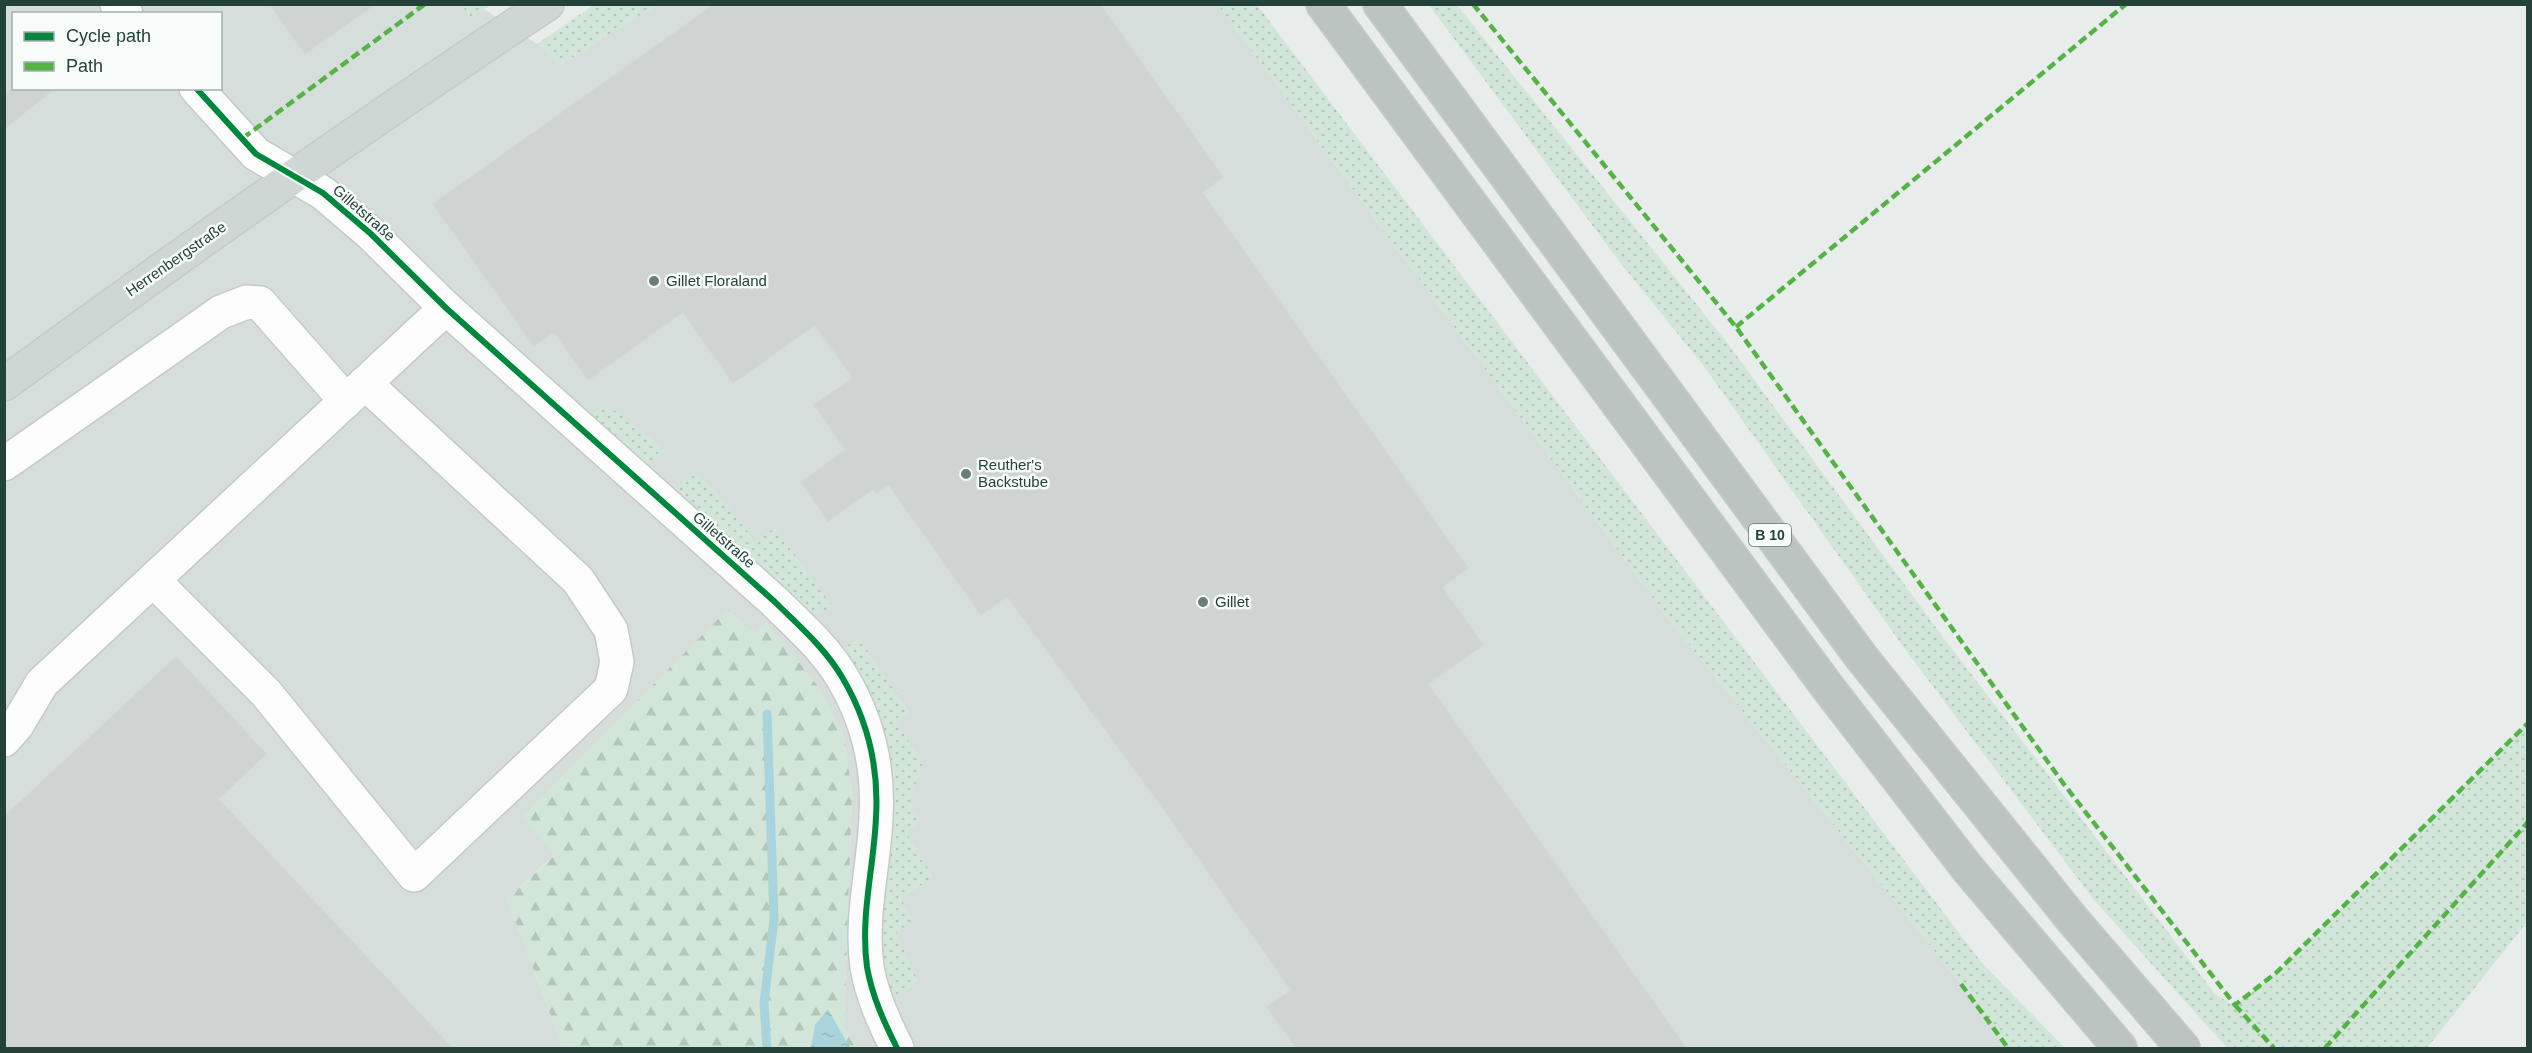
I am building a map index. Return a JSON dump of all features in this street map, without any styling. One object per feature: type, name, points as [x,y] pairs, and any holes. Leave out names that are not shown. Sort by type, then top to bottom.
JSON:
[{"type":"highway","points":[[1323,4],[1826,685],[1968,869],[2120,1048]]},
{"type":"highway","name":"B 10","points":[[1380,4],[1862,658],[2072,919],[2183,1048]]},
{"type":"main road","name":"Herrenbergstraße","points":[[4,384],[158,271],[348,137],[547,4]]},
{"type":"street","name":"Gilletstraße","points":[[198,90],[256,154],[323,193],[371,234],[446,308],[775,602],[817,644],[840,674],[864,724],[876,778],[876,816],[865,916],[866,944],[872,986],[878,1007],[897,1048]]},
{"type":"street","points":[[4,464],[221,312],[247,302],[260,303],[356,392],[578,580],[611,630],[617,662],[611,689],[414,875],[266,693],[153,580]]},
{"type":"street","points":[[4,740],[17,725],[42,683],[446,308]]},
{"type":"shaded area","points":[[5,4],[478,5],[537,44],[560,65],[656,5],[1218,5],[1667,617],[1961,984],[2008,1048],[857,1048],[844,1026],[852,792],[843,733],[767,622],[555,854],[507,899],[563,1048],[5,1048]]},
{"type":"green space","points":[[595,4],[656,5],[560,65],[537,44]]},
{"type":"green space","points":[[462,5],[491,5],[470,18]]},
{"type":"green space","points":[[1218,5],[1257,5],[1981,962],[2065,1048],[2008,1048],[1961,984],[1667,617]]},
{"type":"green space","points":[[1429,5],[1457,5],[1725,340],[1940,633],[2215,994],[2234,1006],[2277,972],[2527,723],[2527,922],[2427,1048],[2227,1048],[2094,900],[1907,652],[1703,365],[1618,260]]},
{"type":"green space","points":[[600,407],[618,412],[666,451],[648,465],[592,415]]},
{"type":"green space","points":[[694,473],[714,489],[755,541],[775,528],[833,607],[813,616],[676,488]]},
{"type":"green space","points":[[728,609],[756,634],[767,622],[820,689],[843,733],[852,792],[844,1026],[857,1048],[563,1048],[507,899],[555,855],[522,817]]},
{"type":"green space","points":[[859,638],[909,712],[896,721],[923,764],[910,801],[920,822],[906,832],[933,877],[901,899],[913,920],[896,933],[918,981],[893,1000],[884,970],[881,941],[882,904],[892,815],[891,771],[886,742],[877,714],[851,660],[842,649]]},
{"type":"water","points":[[828,1009],[850,1048],[811,1048],[815,1025]]},
{"type":"building","points":[[270,4],[375,4],[305,54]]},
{"type":"building","points":[[715,4],[1100,4],[1223,177],[1202,192],[1468,568],[1442,587],[1483,645],[1428,684],[1686,1048],[1296,1048],[1267,1007],[1291,990],[1166,812],[1007,596],[981,615],[889,485],[876,493],[873,489],[828,521],[801,482],[846,450],[814,405],[853,378],[815,325],[733,383],[683,312],[588,380],[554,332],[534,346],[433,204]]},
{"type":"building","points":[[12,89],[53,90],[4,129],[4,95]]},
{"type":"building","points":[[176,657],[266,754],[218,799],[452,1048],[4,1048],[4,817]]},
{"type":"waterway","points":[[767,714],[774,919],[764,1003],[767,1048]]},
{"type":"marked path","points":[[243,138],[425,4]]},
{"type":"marked path","points":[[1473,4],[1736,327],[2063,783],[2235,1005],[2277,972],[2528,723]]},
{"type":"marked path","points":[[1736,327],[2126,4]]},
{"type":"marked path","points":[[2325,1048],[2528,822]]},
{"type":"marked path","points":[[1961,984],[2008,1048]]},
{"type":"marked path","points":[[2235,1005],[2274,1048]]},
{"type":"cycle path","points":[[198,90],[256,154],[323,193],[371,234],[446,308],[775,602],[828,656],[851,693],[870,744],[875,780],[876,817],[866,910],[865,948],[875,999],[897,1048]]},
{"type":"place","name":"Gillet Floraland","points":[[654,281]]},
{"type":"place","name":"Reuther's Backstube","points":[[966,474]]},
{"type":"place","name":"Gillet","points":[[1203,602]]}]
